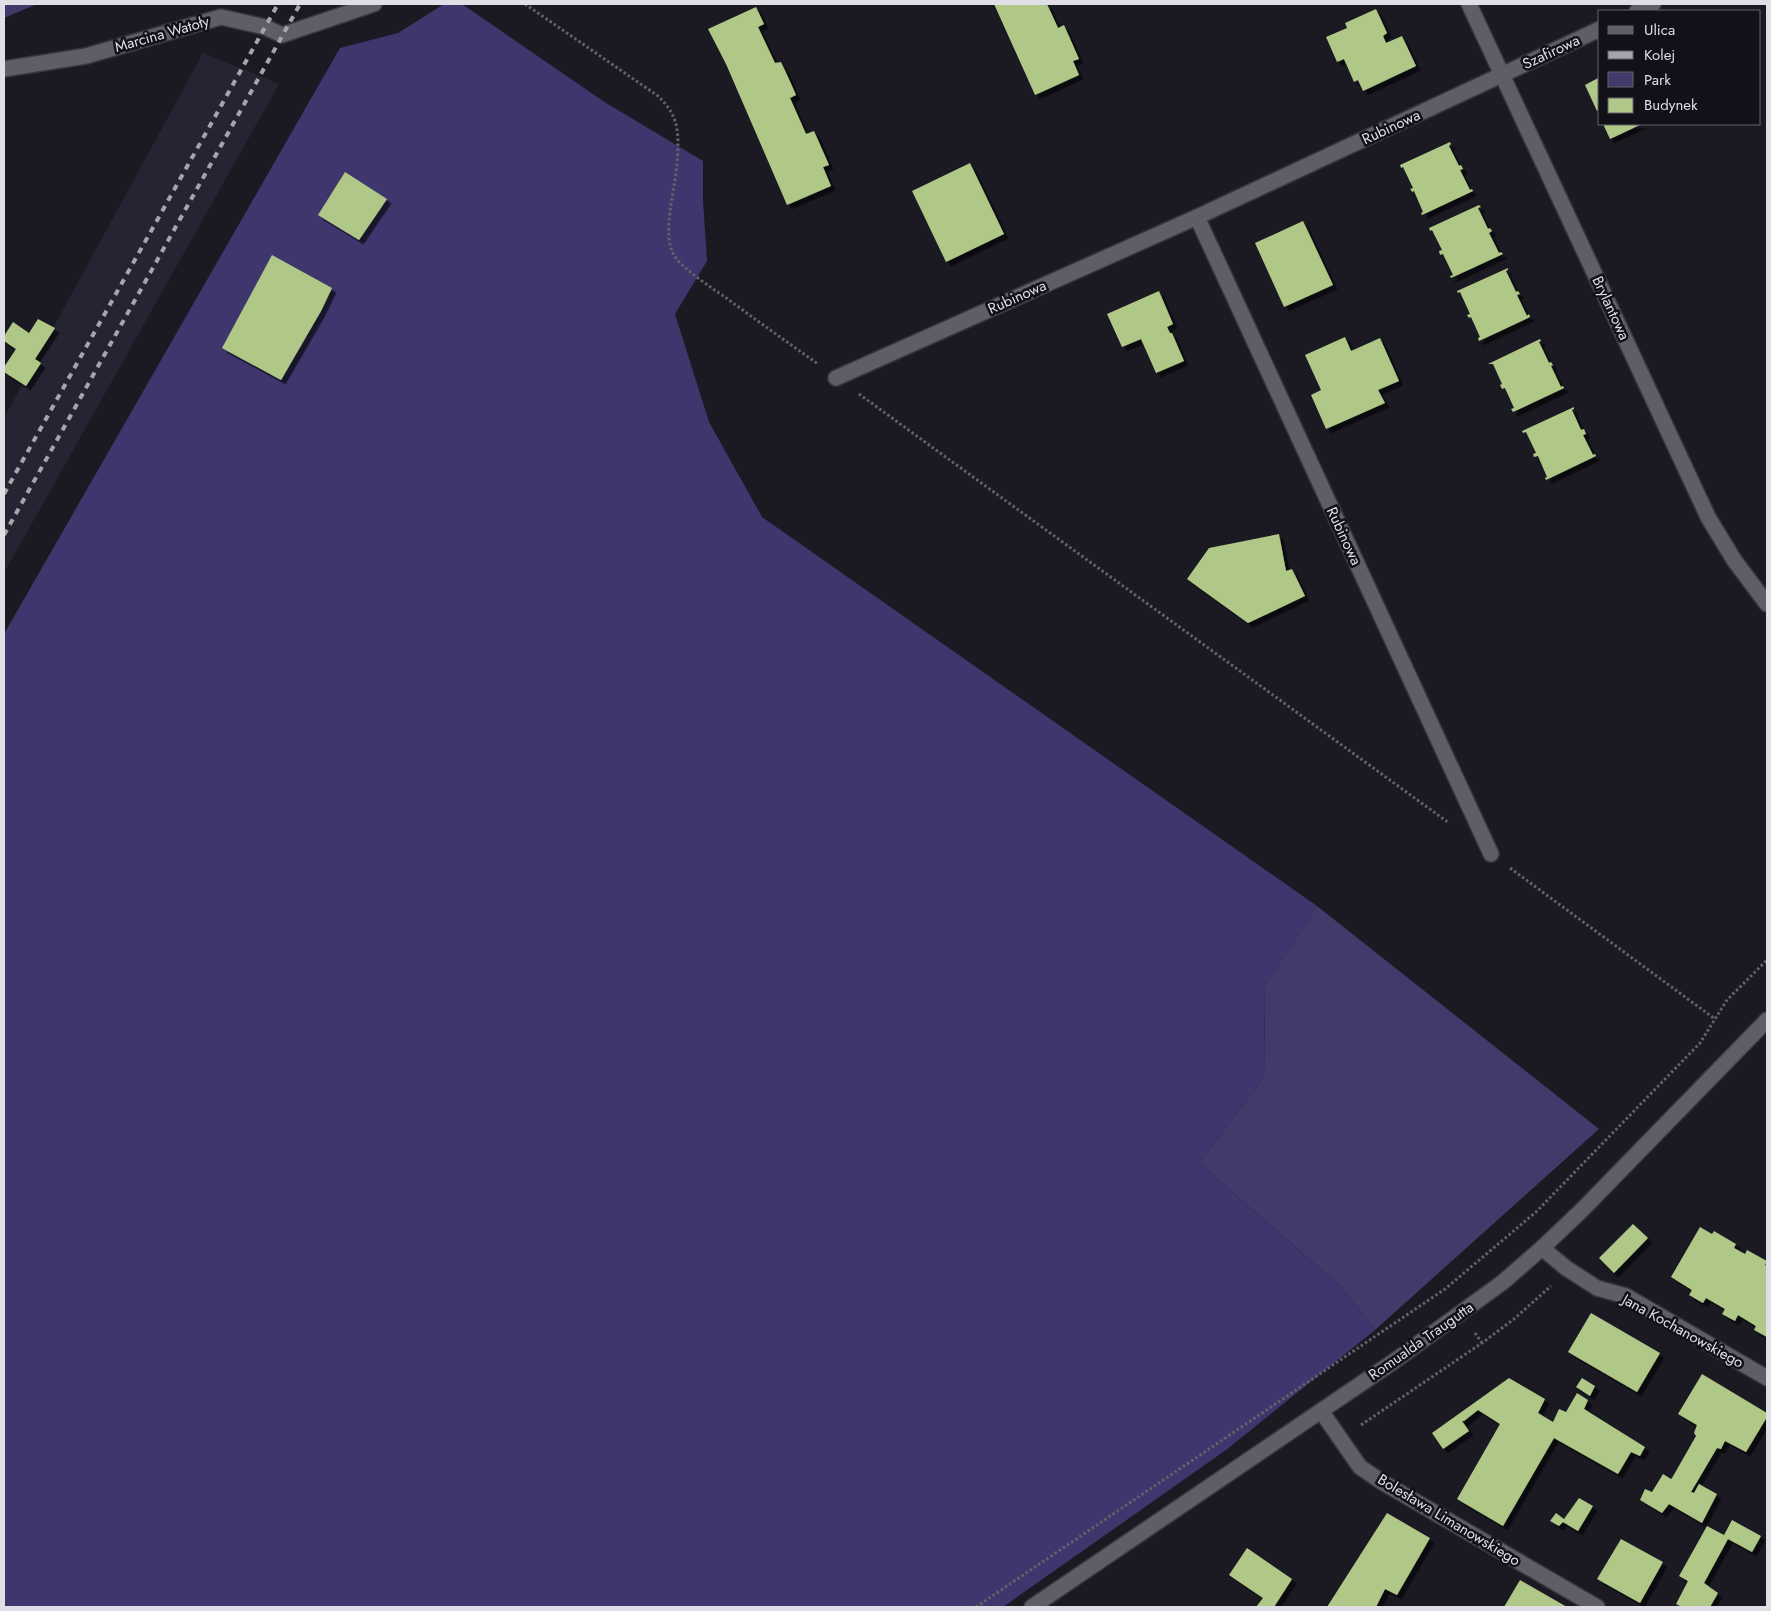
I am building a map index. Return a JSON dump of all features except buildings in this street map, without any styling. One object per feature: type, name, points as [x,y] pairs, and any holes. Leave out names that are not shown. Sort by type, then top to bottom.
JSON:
[{"type":"street","name":"Marcina Watoły","points":[[4,69],[86,56],[221,17],[265,27],[282,35],[374,4]]},
{"type":"street","name":"Brylantowa","points":[[1469,4],[1708,517],[1734,560],[1767,604]]},
{"type":"street","points":[[1639,10],[1653,4]]},
{"type":"street","name":"Szafirowa","points":[[1503,75],[1598,30]]},
{"type":"street","name":"Rubinowa","points":[[836,378],[1197,217],[1503,75]]},
{"type":"street","name":"Rubinowa","points":[[1197,217],[1492,854]]},
{"type":"street","name":"Romualda Traugutta","points":[[1032,1607],[1321,1411],[1502,1282],[1542,1248],[1765,1026]]},
{"type":"street","name":"Jana Kochanowskiego","points":[[1542,1248],[1566,1268],[1597,1288],[1626,1296],[1767,1378]]},
{"type":"street","name":"Bolesława Limanowskiego","points":[[1321,1411],[1342,1438],[1360,1466],[1382,1482],[1597,1607]]},
{"type":"path","points":[[525,4],[658,96],[668,107],[676,121],[678,136],[669,218],[669,239],[673,254],[683,266],[1452,825]]},
{"type":"path","points":[[1492,854],[1715,1020]]},
{"type":"path","points":[[976,1607],[1445,1289],[1536,1212],[1700,1043],[1727,1000],[1767,960]]},
{"type":"path","points":[[1342,1438],[1482,1343],[1514,1319],[1539,1298],[1560,1277],[1566,1268]]},
{"type":"shaded area","points":[[444,4],[462,4],[606,103],[703,161],[703,201],[707,261],[675,314],[709,422],[762,517],[1317,906],[1265,984],[1264,1077],[1199,1163],[1340,1286],[1375,1330],[1226,1450],[1003,1607],[4,1607],[4,634],[340,48],[398,33]]},
{"type":"shaded area","points":[[203,53],[279,84],[4,573],[4,418]]},
{"type":"green space","points":[[4,4],[37,4],[4,18]]},
{"type":"green space","points":[[1317,906],[1599,1129],[1375,1330],[1340,1286],[1199,1163],[1264,1077],[1265,984]]},
{"type":"railway","points":[[4,494],[278,4]]},
{"type":"railway","points":[[4,535],[300,4]]}]
